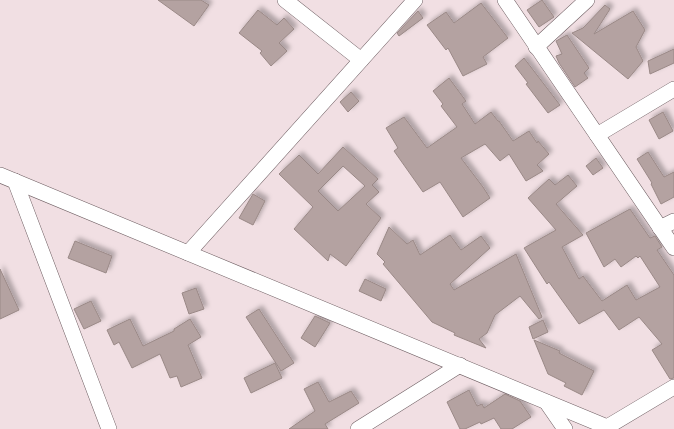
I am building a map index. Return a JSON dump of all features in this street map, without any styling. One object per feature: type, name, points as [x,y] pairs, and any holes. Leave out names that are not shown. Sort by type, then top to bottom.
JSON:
[{"type":"street","points":[[285,0],[361,60]]},
{"type":"street","points":[[188,253],[415,0]]},
{"type":"street","points":[[505,0],[674,248]]},
{"type":"street","points":[[536,47],[587,0]]},
{"type":"street","points":[[596,135],[674,89]]},
{"type":"street","points":[[0,175],[607,427],[674,387]]},
{"type":"street","points":[[15,181],[108,429]]},
{"type":"street","points":[[660,228],[674,221]]},
{"type":"street","points":[[358,429],[460,365]]},
{"type":"street","points":[[548,403],[564,429]]},
{"type":"building","points":[[158,0],[201,0],[209,5],[194,26]]},
{"type":"building","points":[[542,0],[554,17],[539,27],[527,10]]},
{"type":"building","points":[[481,3],[508,38],[483,57],[487,64],[463,76],[448,48],[446,50],[427,25],[446,12],[454,23]]},
{"type":"building","points":[[605,5],[610,9],[594,34],[633,11],[645,30],[636,47],[643,61],[628,79],[572,33],[583,28]]},
{"type":"building","points":[[258,10],[277,25],[284,18],[294,29],[279,43],[287,51],[271,66],[260,53],[262,51],[239,33]]},
{"type":"building","points":[[418,11],[423,18],[399,36],[397,33]]},
{"type":"building","points":[[567,35],[589,68],[584,73],[588,78],[575,87],[556,56],[562,54],[556,41]]},
{"type":"building","points":[[674,49],[674,63],[650,74],[648,61]]},
{"type":"building","points":[[524,58],[560,105],[548,113],[526,84],[528,83],[515,66]]},
{"type":"building","points":[[449,78],[466,101],[462,104],[475,124],[491,112],[513,141],[529,131],[537,143],[538,141],[549,154],[537,165],[543,171],[526,181],[509,154],[500,161],[485,144],[461,158],[490,198],[463,217],[440,182],[423,192],[394,151],[398,148],[386,128],[404,117],[427,148],[457,127],[441,106],[443,104],[433,91]]},
{"type":"building","points":[[351,92],[359,101],[348,112],[340,102]]},
{"type":"building","points":[[663,112],[673,131],[659,139],[649,120]]},
{"type":"building","points":[[343,147],[378,179],[372,185],[379,192],[366,204],[381,218],[346,266],[330,254],[328,261],[294,229],[313,207],[279,174],[299,155],[318,174]],"holes":[[[343,166],[365,186],[338,211],[318,191]]]},
{"type":"building","points":[[648,152],[664,177],[674,172],[674,197],[661,204],[651,184],[652,183],[637,159]]},
{"type":"building","points":[[596,158],[603,168],[593,175],[586,166]]},
{"type":"building","points":[[568,175],[577,186],[556,204],[583,235],[562,247],[579,279],[583,276],[602,301],[627,285],[636,300],[660,287],[640,256],[638,258],[636,256],[621,267],[615,259],[604,267],[586,233],[630,209],[650,238],[655,236],[662,247],[657,250],[674,275],[674,378],[670,379],[652,350],[662,344],[639,317],[619,330],[604,310],[579,324],[549,282],[547,284],[524,248],[556,230],[528,198],[549,179],[555,185]]},
{"type":"building","points":[[253,194],[265,201],[253,225],[239,218]]},
{"type":"building","points":[[389,227],[407,244],[413,240],[420,255],[450,235],[461,250],[481,236],[490,248],[450,284],[454,290],[516,254],[542,317],[539,319],[520,296],[495,315],[487,333],[479,339],[486,348],[454,335],[455,333],[432,322],[383,264],[385,262],[377,254]]},
{"type":"building","points":[[75,241],[112,256],[106,273],[68,258]]},
{"type":"building","points":[[0,269],[19,310],[0,319]]},
{"type":"building","points":[[365,279],[386,289],[381,301],[359,291]]},
{"type":"building","points":[[196,288],[204,309],[189,314],[182,293]]},
{"type":"building","points":[[91,301],[101,321],[84,329],[74,309]]},
{"type":"building","points":[[259,309],[294,363],[281,371],[246,317]]},
{"type":"building","points":[[315,316],[330,323],[315,347],[301,338]]},
{"type":"building","points":[[130,319],[143,346],[174,331],[174,329],[190,319],[201,337],[188,345],[202,378],[181,387],[177,376],[170,378],[160,354],[132,368],[119,342],[114,345],[107,330]]},
{"type":"building","points":[[543,320],[548,332],[533,339],[529,327]]},
{"type":"building","points":[[534,340],[560,351],[559,353],[594,371],[582,395],[564,386],[566,383],[548,374]]},
{"type":"building","points":[[275,363],[282,378],[251,393],[244,378]]},
{"type":"building","points":[[318,382],[329,402],[351,391],[359,403],[325,424],[328,429],[289,429],[315,411],[304,389]]},
{"type":"building","points":[[469,390],[477,406],[482,404],[484,408],[505,394],[520,401],[531,417],[512,429],[501,429],[494,418],[481,424],[480,422],[465,429],[460,429],[447,402]]}]
